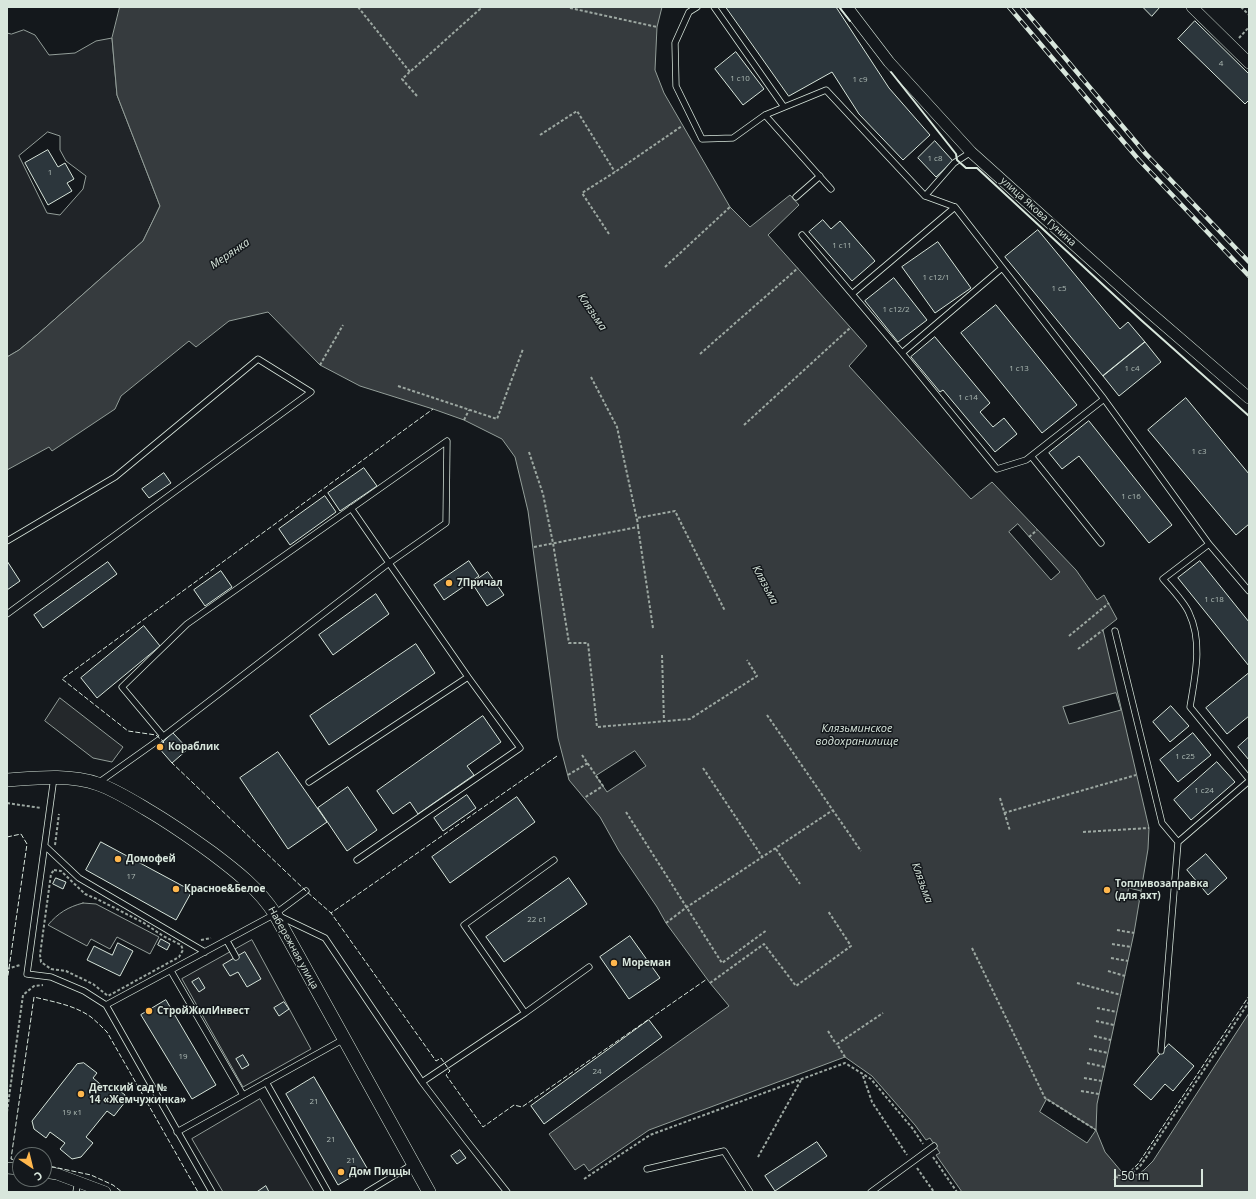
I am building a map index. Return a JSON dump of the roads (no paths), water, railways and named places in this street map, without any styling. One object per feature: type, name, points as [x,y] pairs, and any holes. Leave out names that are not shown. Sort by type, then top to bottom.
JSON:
[{"type":"street","name":"улица Якова Гунина","points":[[847,7],[889,62],[971,152],[1140,304],[1249,398]]},
{"type":"street","points":[[1192,7],[1249,63]]},
{"type":"street","name":"Набережная улица","points":[[7,780],[54,778],[78,779],[98,784],[123,795],[184,833],[238,873],[259,892],[275,914],[429,1192]]},
{"type":"street","points":[[52,1173],[57,1174],[76,1186],[105,1192]]},
{"type":"lane","points":[[698,7],[689,9],[675,43],[676,86],[702,139],[733,138],[765,115],[826,90],[925,196],[955,207],[1104,400],[1209,544],[1249,591]]},
{"type":"lane","points":[[714,7],[784,107]]},
{"type":"lane","points":[[765,115],[831,189]]},
{"type":"lane","points":[[925,196],[954,163],[971,152]]},
{"type":"lane","points":[[796,197],[820,176]]},
{"type":"lane","points":[[852,294],[955,207]]},
{"type":"lane","points":[[802,235],[902,353],[997,469],[1026,460],[1104,400]]},
{"type":"lane","points":[[902,353],[1002,268]]},
{"type":"lane","points":[[7,541],[114,477],[258,359],[311,392],[7,614]]},
{"type":"lane","points":[[98,784],[163,736],[389,563],[446,523],[447,441],[187,624],[122,687],[163,736]]},
{"type":"lane","points":[[1031,456],[1101,543]]},
{"type":"lane","points":[[351,508],[468,677],[520,748],[357,860]]},
{"type":"lane","points":[[1178,842],[1249,780],[1190,707],[1196,668],[1196,633],[1189,612],[1163,579],[1209,544]]},
{"type":"lane","points":[[1115,631],[1162,823],[1178,842],[1162,1051]]},
{"type":"lane","points":[[309,782],[468,677]]},
{"type":"lane","points":[[54,778],[46,847],[27,974],[51,977],[84,991],[106,1005],[212,1192]]},
{"type":"lane","points":[[46,847],[79,878],[206,952]]},
{"type":"lane","points":[[525,1013],[464,925],[554,860]]},
{"type":"lane","points":[[106,1005],[275,914],[306,891]]},
{"type":"lane","points":[[275,914],[325,938],[422,1082],[507,1192]]},
{"type":"lane","points":[[227,940],[236,957]]},
{"type":"lane","points":[[422,1082],[525,1013],[589,967]]},
{"type":"lane","points":[[171,971],[243,1095]]},
{"type":"lane","points":[[177,1132],[344,1039]]},
{"type":"lane","points":[[266,1082],[328,1192]]},
{"type":"lane","points":[[871,1192],[934,1146]]},
{"type":"lane","points":[[647,1169],[724,1151],[750,1192]]},
{"type":"lane","points":[[367,1192],[413,1164]]},
{"type":"water","name":"Клязьминское водохранилище","points":[[120,7],[662,7],[657,27],[655,70],[664,93],[730,207],[750,227],[790,195],[799,205],[768,235],[867,346],[849,366],[971,499],[992,482],[1076,570],[1097,600],[1104,595],[1117,619],[1103,630],[1149,828],[1148,849],[1134,933],[1097,1104],[1096,1130],[1105,1152],[1121,1171],[1137,1175],[1144,1170],[1153,1161],[1249,1013],[1249,1192],[962,1192],[936,1155],[940,1153],[930,1138],[926,1140],[915,1125],[872,1076],[845,1057],[649,1130],[589,1171],[584,1164],[575,1170],[549,1134],[729,1006],[710,983],[666,923],[657,907],[619,851],[600,817],[569,780],[558,738],[528,511],[515,457],[502,439],[464,420],[360,386],[320,365],[268,312],[229,321],[196,347],[189,341],[121,396],[115,409],[52,451],[49,447],[7,470],[7,357],[19,350],[37,335],[143,241],[160,206],[117,95],[112,38]]},
{"type":"railway","points":[[1009,7],[1139,160],[1249,276]]},
{"type":"railway","points":[[1022,7],[1146,154],[1249,262]]},
{"type":"place","name":"7Причал","points":[[449,583]]},
{"type":"place","name":"Кораблик","points":[[160,747]]},
{"type":"place","name":"Домофей","points":[[118,859]]},
{"type":"place","name":"Красное&Белое","points":[[176,889]]},
{"type":"place","name":"Топливозаправка (для яхт)","points":[[1107,890]]},
{"type":"place","name":"Мореман","points":[[614,963]]},
{"type":"place","name":"СтройЖилИнвест","points":[[149,1011]]},
{"type":"place","name":"Детский сад № 14 «Жемчужинка»","points":[[81,1094]]},
{"type":"place","name":"Дом Пиццы","points":[[341,1172]]},
{"type":"water label","name":"Мерянка","points":[[230,254]]},
{"type":"water label","name":"Клязьма","points":[[592,312]]},
{"type":"water label","name":"Клязьма","points":[[765,585]]},
{"type":"water label","name":"Клязьма","points":[[922,883]]}]
